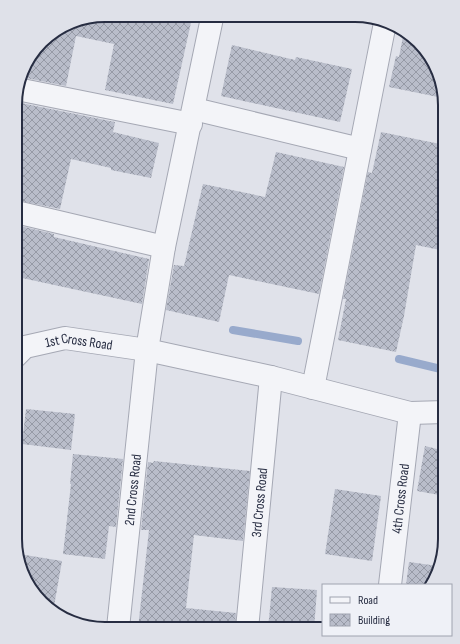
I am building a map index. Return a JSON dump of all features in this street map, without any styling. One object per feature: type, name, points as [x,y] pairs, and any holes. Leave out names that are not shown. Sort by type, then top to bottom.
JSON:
[{"type":"street","name":"2nd Cross Road","points":[[119,622],[147,350],[164,247],[211,22]]},
{"type":"street","points":[[313,388],[384,27]]},
{"type":"street","points":[[24,90],[192,116],[360,149]]},
{"type":"street","points":[[22,213],[164,247]]},
{"type":"street","name":"1st Cross Road","points":[[22,350],[25,347],[65,338],[147,350],[271,377],[410,413],[438,412]]},
{"type":"street","name":"3rd Cross Road","points":[[248,622],[271,377]]},
{"type":"street","name":"4th Cross Road","points":[[390,584],[410,413]]},
{"type":"building","points":[[100,22],[191,22],[173,104],[105,90],[114,44],[76,36],[66,86],[27,78],[36,59],[46,46],[73,28]]},
{"type":"building","points":[[403,38],[414,46],[424,59],[432,73],[437,97],[389,87],[396,56],[399,57]]},
{"type":"building","points":[[232,45],[295,60],[296,57],[352,69],[340,122],[221,96]]},
{"type":"building","points":[[22,103],[115,122],[113,132],[159,143],[151,178],[111,170],[111,168],[71,159],[60,209],[22,201]]},
{"type":"building","points":[[381,132],[438,144],[438,250],[416,245],[404,316],[396,352],[338,340],[346,299],[343,299],[368,172],[372,173]]},
{"type":"building","points":[[276,152],[344,167],[319,294],[229,275],[219,322],[166,310],[174,265],[184,266],[203,184],[265,197]]},
{"type":"building","points":[[22,226],[54,234],[54,237],[149,259],[142,304],[22,278]]},
{"type":"building","points":[[26,409],[75,414],[71,450],[22,444]]},
{"type":"building","points":[[425,446],[438,449],[438,495],[417,491]]},
{"type":"building","points":[[73,454],[123,459],[116,527],[109,526],[105,559],[63,554]]},
{"type":"building","points":[[154,461],[250,471],[243,541],[194,535],[186,608],[236,613],[235,622],[139,622],[149,530],[141,530],[148,462],[153,463]]},
{"type":"building","points":[[335,489],[381,496],[372,561],[325,554]]},
{"type":"building","points":[[24,555],[62,561],[54,604],[46,598],[33,580],[26,566]]},
{"type":"building","points":[[409,562],[434,565],[425,584],[406,584]]},
{"type":"building","points":[[272,587],[317,590],[315,622],[269,622]]},
{"type":"waterway","points":[[233,330],[298,341]]},
{"type":"waterway","points":[[399,359],[438,368]]}]
